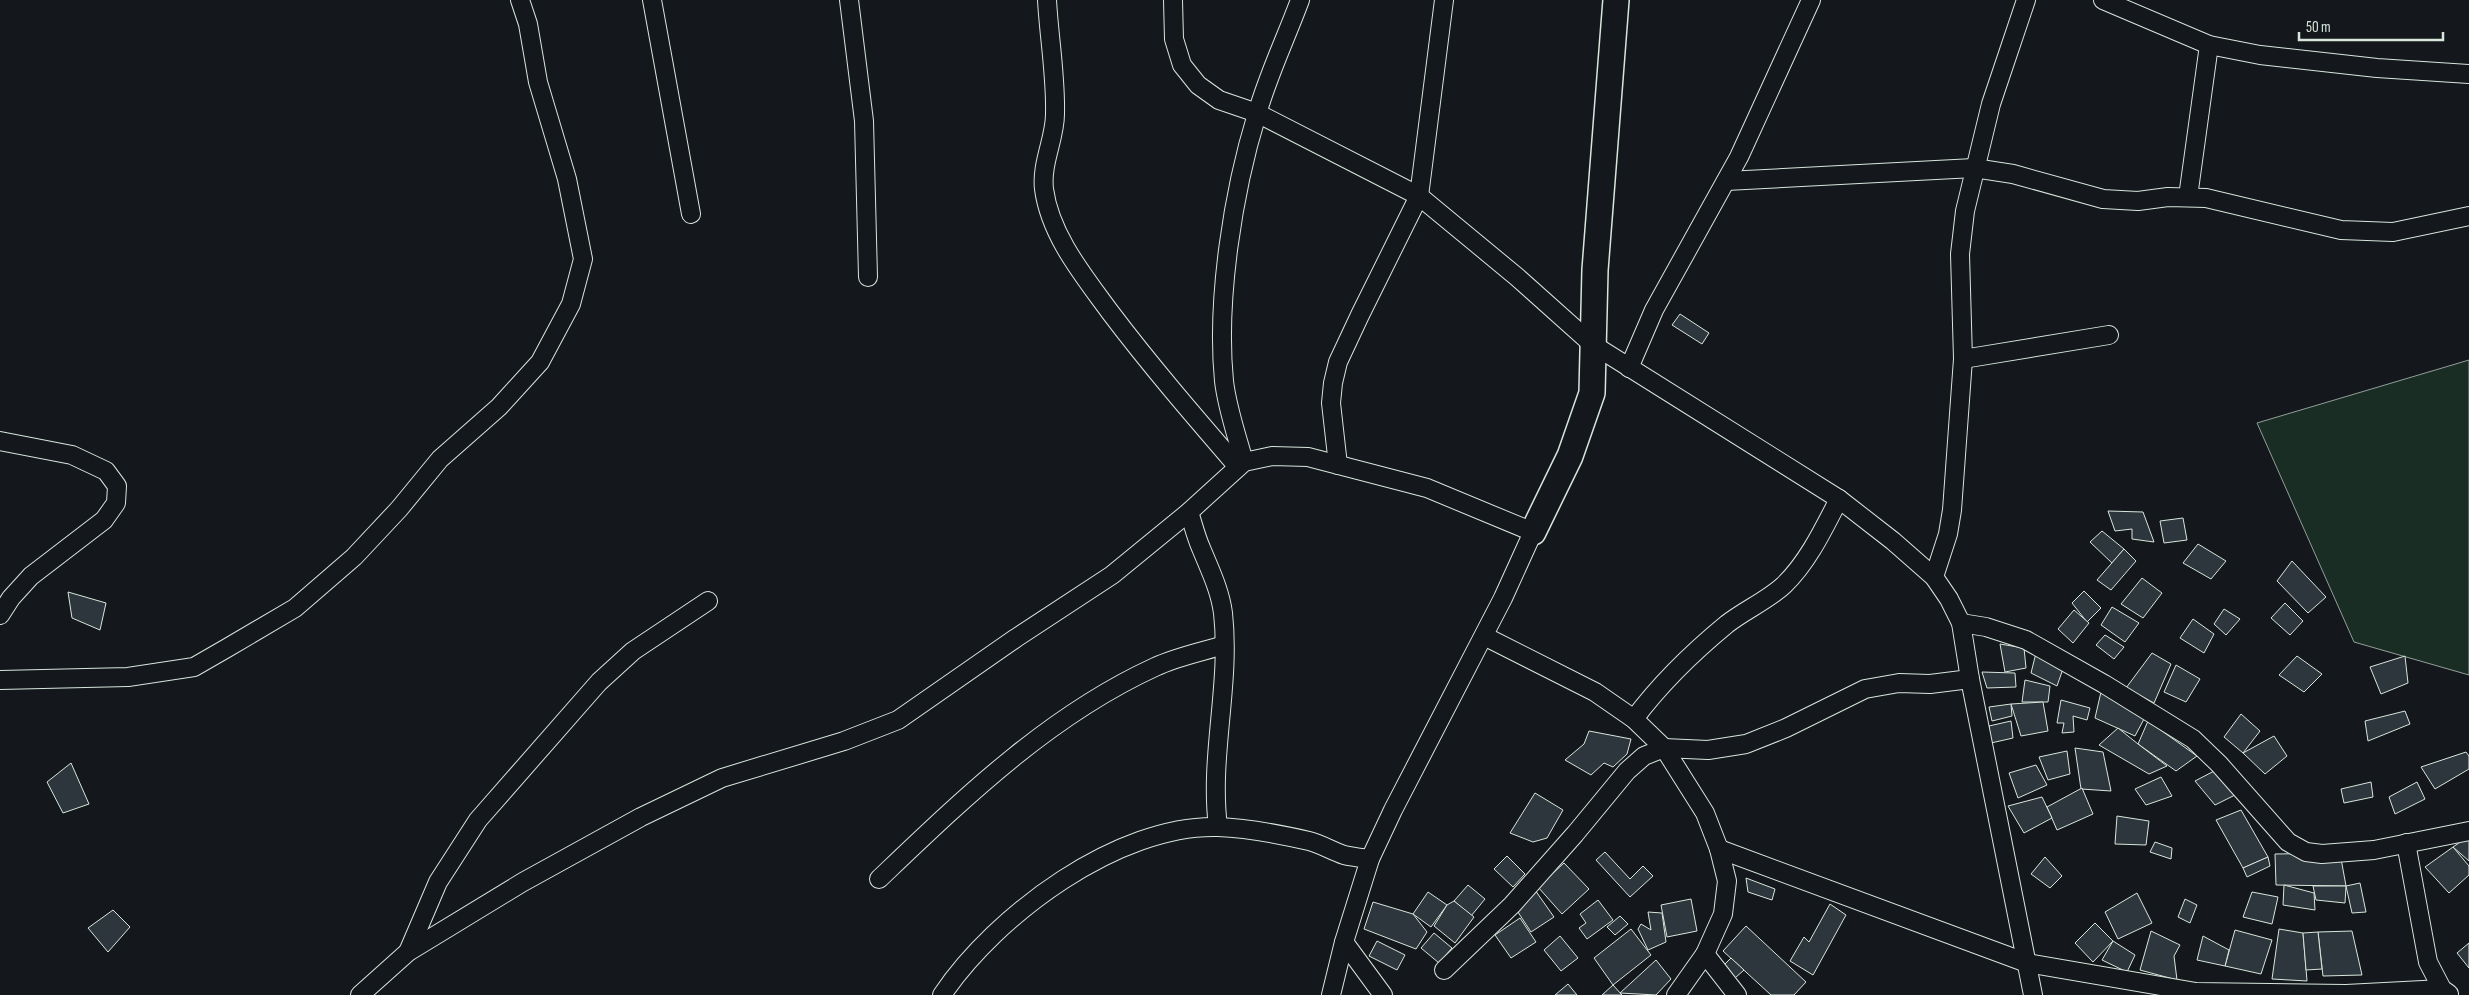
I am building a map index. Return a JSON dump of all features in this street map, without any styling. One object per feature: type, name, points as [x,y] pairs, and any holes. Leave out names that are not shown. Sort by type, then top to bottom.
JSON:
[{"type":"street","points":[[0,680],[128,677],[194,667],[228,648],[294,608],[354,558],[399,510],[440,459],[499,407],[540,362],[571,304],[583,259],[567,179],[538,82],[528,24],[520,0]]},
{"type":"street","points":[[652,0],[691,214]]},
{"type":"street","points":[[849,0],[864,121],[868,277]]},
{"type":"street","points":[[1047,0],[1055,115],[1046,159],[1044,188],[1053,220],[1075,265],[1149,364],[1241,464]]},
{"type":"street","points":[[1173,0],[1174,39],[1182,65],[1198,85],[1219,100],[1257,113],[1419,196],[1592,344],[1840,499],[1893,541],[1934,577],[1962,623],[1970,679],[2034,995]]},
{"type":"street","points":[[1241,464],[1224,381],[1224,302],[1236,202],[1257,113],[1300,0]]},
{"type":"street","points":[[1338,464],[1331,403],[1338,362],[1419,196],[1444,0]]},
{"type":"street","points":[[1331,995],[1344,942],[1370,859],[1393,810],[1484,636],[1570,456],[1592,393],[1594,369],[1592,344],[1616,0]]},
{"type":"street","points":[[1629,368],[1654,310],[1726,181],[1811,0]]},
{"type":"street","points":[[1934,577],[1948,534],[1952,510],[1963,359],[1960,254],[1965,211],[1974,168],[1992,104],[2026,0]]},
{"type":"street","points":[[2103,0],[2209,45],[2270,56],[2377,68],[2469,74]]},
{"type":"street","points":[[2188,197],[2209,45]]},
{"type":"street","points":[[1726,181],[1974,168],[2013,174],[2103,199],[2138,201],[2188,197],[2223,202],[2341,230],[2393,232],[2469,216]]},
{"type":"street","points":[[1963,359],[2109,335]]},
{"type":"street","points":[[0,441],[72,454],[106,471],[117,486],[116,503],[104,520],[31,576],[11,598],[0,615]]},
{"type":"street","points":[[360,995],[408,952],[523,882],[641,818],[722,778],[844,741],[898,720],[1016,638],[1112,575],[1189,512],[1241,464],[1272,456],[1308,457],[1427,488],[1533,532]]},
{"type":"street","points":[[1634,720],[1664,683],[1704,644],[1728,623],[1783,586],[1800,566],[1840,499]]},
{"type":"street","points":[[1189,512],[1200,547],[1216,582],[1223,613],[1224,687],[1214,798],[1218,827]]},
{"type":"street","points":[[408,952],[438,882],[478,820],[600,682],[634,651],[708,601]]},
{"type":"street","points":[[1962,623],[2026,640],[2104,684],[2192,739],[2219,764],[2288,842],[2306,852],[2346,853],[2469,830]]},
{"type":"street","points":[[1484,636],[1595,692],[1634,720],[1664,748],[1705,813],[1720,849],[1727,882],[1723,914],[1705,954],[1676,995]]},
{"type":"street","points":[[878,879],[988,776],[1084,706],[1119,685],[1157,666],[1224,645]]},
{"type":"street","points":[[1444,970],[1512,905],[1575,834],[1627,771],[1644,756],[1664,748],[1708,750],[1746,744],[1786,728],[1865,689],[1899,684],[1930,684],[1970,679]]},
{"type":"street","points":[[942,995],[957,973],[1038,896],[1080,868],[1126,847],[1171,832],[1218,827],[1310,841],[1346,855],[1370,859]]},
{"type":"street","points":[[1720,849],[2027,963],[2196,992],[2346,994],[2446,992],[2428,962],[2406,843]]},
{"type":"street","points":[[1344,942],[1382,995]]},
{"type":"street","points":[[1705,954],[1737,995]]},
{"type":"green space","points":[[2469,360],[2469,675],[2354,642],[2257,423]]},
{"type":"building","points":[[1680,314],[1709,333],[1702,344],[1672,325]]},
{"type":"building","points":[[2108,511],[2143,512],[2154,542],[2132,539],[2132,529],[2115,531]]},
{"type":"building","points":[[2183,518],[2187,540],[2164,543],[2160,521]]},
{"type":"building","points":[[2102,531],[2124,549],[2112,563],[2090,542]]},
{"type":"building","points":[[2198,544],[2226,561],[2211,579],[2183,563]]},
{"type":"building","points":[[2124,549],[2136,561],[2111,590],[2097,580]]},
{"type":"building","points":[[2292,561],[2326,597],[2308,613],[2277,581]]},
{"type":"building","points":[[2142,578],[2162,593],[2143,618],[2121,604]]},
{"type":"building","points":[[2084,591],[2101,608],[2087,622],[2072,603]]},
{"type":"building","points":[[68,592],[106,603],[100,630],[72,618]]},
{"type":"building","points":[[2285,603],[2303,621],[2290,635],[2271,618]]},
{"type":"building","points":[[2112,607],[2139,623],[2125,642],[2101,625]]},
{"type":"building","points":[[2224,609],[2240,619],[2226,635],[2214,624]]},
{"type":"building","points":[[2074,610],[2089,623],[2073,643],[2058,629]]},
{"type":"building","points":[[2193,619],[2214,634],[2204,653],[2180,638]]},
{"type":"building","points":[[2105,635],[2124,647],[2114,659],[2096,645]]},
{"type":"building","points":[[2000,644],[2024,648],[2026,668],[2005,672]]},
{"type":"building","points":[[2036,653],[2065,663],[2057,686],[2031,673]]},
{"type":"building","points":[[2152,653],[2171,664],[2154,703],[2126,688]]},
{"type":"building","points":[[2297,656],[2322,674],[2304,692],[2279,675]]},
{"type":"building","points":[[2405,656],[2408,683],[2381,694],[2370,667]]},
{"type":"building","points":[[2176,665],[2200,679],[2186,702],[2164,692]]},
{"type":"building","points":[[1982,672],[2015,673],[2016,687],[1987,688]]},
{"type":"building","points":[[2025,680],[2050,686],[2048,702],[2022,702]]},
{"type":"building","points":[[2101,692],[2144,719],[2135,736],[2095,718]]},
{"type":"building","points":[[2061,700],[2090,708],[2087,720],[2073,716],[2074,732],[2062,733],[2064,723],[2057,723]]},
{"type":"building","points":[[2043,702],[2048,731],[2021,736],[2011,704]]},
{"type":"building","points":[[2011,704],[2012,716],[1992,721],[1989,707]]},
{"type":"building","points":[[2405,711],[2410,724],[2368,741],[2365,721]]},
{"type":"building","points":[[2241,714],[2260,731],[2243,753],[2224,737]]},
{"type":"building","points":[[2011,721],[2013,738],[1991,743],[1989,726]]},
{"type":"building","points":[[2148,721],[2197,756],[2176,771],[2138,744]]},
{"type":"building","points":[[2118,728],[2167,766],[2149,774],[2099,745]]},
{"type":"building","points":[[1589,731],[1631,739],[1627,754],[1613,767],[1604,763],[1591,775],[1565,760],[1584,744]]},
{"type":"building","points":[[2274,736],[2287,756],[2265,774],[2243,753]]},
{"type":"building","points":[[2075,748],[2103,752],[2111,791],[2081,789]]},
{"type":"building","points":[[2067,751],[2070,774],[2048,780],[2039,757]]},
{"type":"building","points":[[2466,752],[2469,756],[2469,769],[2435,789],[2421,767]]},
{"type":"building","points":[[71,763],[89,804],[63,813],[47,782]]},
{"type":"building","points":[[2036,765],[2047,785],[2018,798],[2009,773]]},
{"type":"building","points":[[2218,769],[2235,795],[2215,805],[2195,781]]},
{"type":"building","points":[[2161,777],[2172,796],[2146,805],[2135,789]]},
{"type":"building","points":[[2371,782],[2373,797],[2344,803],[2341,789]]},
{"type":"building","points":[[2417,782],[2425,799],[2395,814],[2389,797]]},
{"type":"building","points":[[2082,788],[2093,814],[2057,830],[2047,807]]},
{"type":"building","points":[[1535,793],[1563,810],[1547,838],[1533,842],[1510,833]]},
{"type":"building","points":[[2042,797],[2052,818],[2024,833],[2008,806]]},
{"type":"building","points":[[2241,810],[2268,857],[2243,868],[2216,820]]},
{"type":"building","points":[[2117,816],[2149,821],[2146,845],[2115,844]]},
{"type":"building","points":[[2469,836],[2469,861],[2453,847]]},
{"type":"building","points":[[2155,842],[2172,848],[2171,859],[2150,852]]},
{"type":"building","points":[[2453,847],[2469,866],[2469,875],[2449,893],[2425,867]]},
{"type":"building","points":[[1605,852],[1630,879],[1643,866],[1653,876],[1630,897],[1596,860]]},
{"type":"building","points":[[2340,853],[2346,886],[2276,885],[2275,854]]},
{"type":"building","points":[[1507,856],[1525,874],[1513,887],[1494,869]]},
{"type":"building","points":[[2045,857],[2062,876],[2050,888],[2031,874]]},
{"type":"building","points":[[2268,857],[2270,866],[2247,877],[2243,868]]},
{"type":"building","points":[[1564,863],[1589,889],[1562,914],[1538,887]]},
{"type":"building","points":[[1746,878],[1775,889],[1772,900],[1748,892]]},
{"type":"building","points":[[2360,883],[2366,912],[2352,913],[2346,886]]},
{"type":"building","points":[[1468,885],[1485,899],[1471,916],[1454,901]]},
{"type":"building","points":[[2284,885],[2314,893],[2315,910],[2283,905]]},
{"type":"building","points":[[2313,886],[2346,886],[2345,903],[2316,900]]},
{"type":"building","points":[[1535,890],[1554,917],[1531,932],[1514,906]]},
{"type":"building","points":[[1428,892],[1447,905],[1431,927],[1413,914]]},
{"type":"building","points":[[2252,892],[2278,897],[2272,924],[2243,917]]},
{"type":"building","points":[[2137,893],[2152,923],[2118,939],[2105,912]]},
{"type":"building","points":[[1691,899],[1697,931],[1667,937],[1661,905]]},
{"type":"building","points":[[2185,899],[2197,905],[2190,923],[2178,917]]},
{"type":"building","points":[[1598,900],[1613,920],[1587,939],[1579,928],[1586,923],[1580,914]]},
{"type":"building","points":[[1454,901],[1474,917],[1455,943],[1434,926],[1447,905]]},
{"type":"building","points":[[1373,902],[1413,914],[1427,932],[1416,949],[1364,929]]},
{"type":"building","points":[[1830,904],[1846,915],[1813,975],[1790,961],[1804,937],[1809,942]]},
{"type":"building","points":[[113,910],[130,927],[108,952],[88,928]]},
{"type":"building","points":[[1648,912],[1662,913],[1666,942],[1648,950],[1638,929],[1641,924],[1651,930]]},
{"type":"building","points":[[1620,916],[1628,924],[1615,935],[1607,927]]},
{"type":"building","points":[[1520,918],[1536,942],[1511,958],[1495,935]]},
{"type":"building","points":[[2095,923],[2113,941],[2093,962],[2075,943]]},
{"type":"building","points":[[1746,926],[1806,982],[1794,995],[1771,995],[1723,951]]},
{"type":"building","points":[[1631,929],[1651,955],[1613,985],[1594,958]]},
{"type":"building","points":[[2279,929],[2303,933],[2307,981],[2272,979]]},
{"type":"building","points":[[2235,930],[2272,940],[2261,974],[2225,966]]},
{"type":"building","points":[[2151,931],[2180,945],[2174,956],[2177,980],[2140,970]]},
{"type":"building","points":[[2352,931],[2362,975],[2323,976],[2318,932]]},
{"type":"building","points":[[2318,932],[2322,969],[2306,970],[2303,933]]},
{"type":"building","points":[[1434,933],[1452,948],[1439,963],[1421,948]]},
{"type":"building","points":[[1560,936],[1578,958],[1561,971],[1544,950]]},
{"type":"building","points":[[2203,936],[2229,950],[2225,966],[2197,960]]},
{"type":"building","points":[[1377,941],[1405,955],[1397,970],[1369,956]]},
{"type":"building","points":[[2113,941],[2135,955],[2127,972],[2102,960]]},
{"type":"building","points":[[2469,943],[2469,968],[2457,953]]},
{"type":"building","points":[[1731,958],[1744,970],[1735,978],[1724,965]]},
{"type":"building","points":[[1656,960],[1671,979],[1656,995],[1620,993]]},
{"type":"building","points":[[1568,984],[1577,995],[1555,995]]},
{"type":"building","points":[[1613,985],[1622,995],[1602,995]]}]
